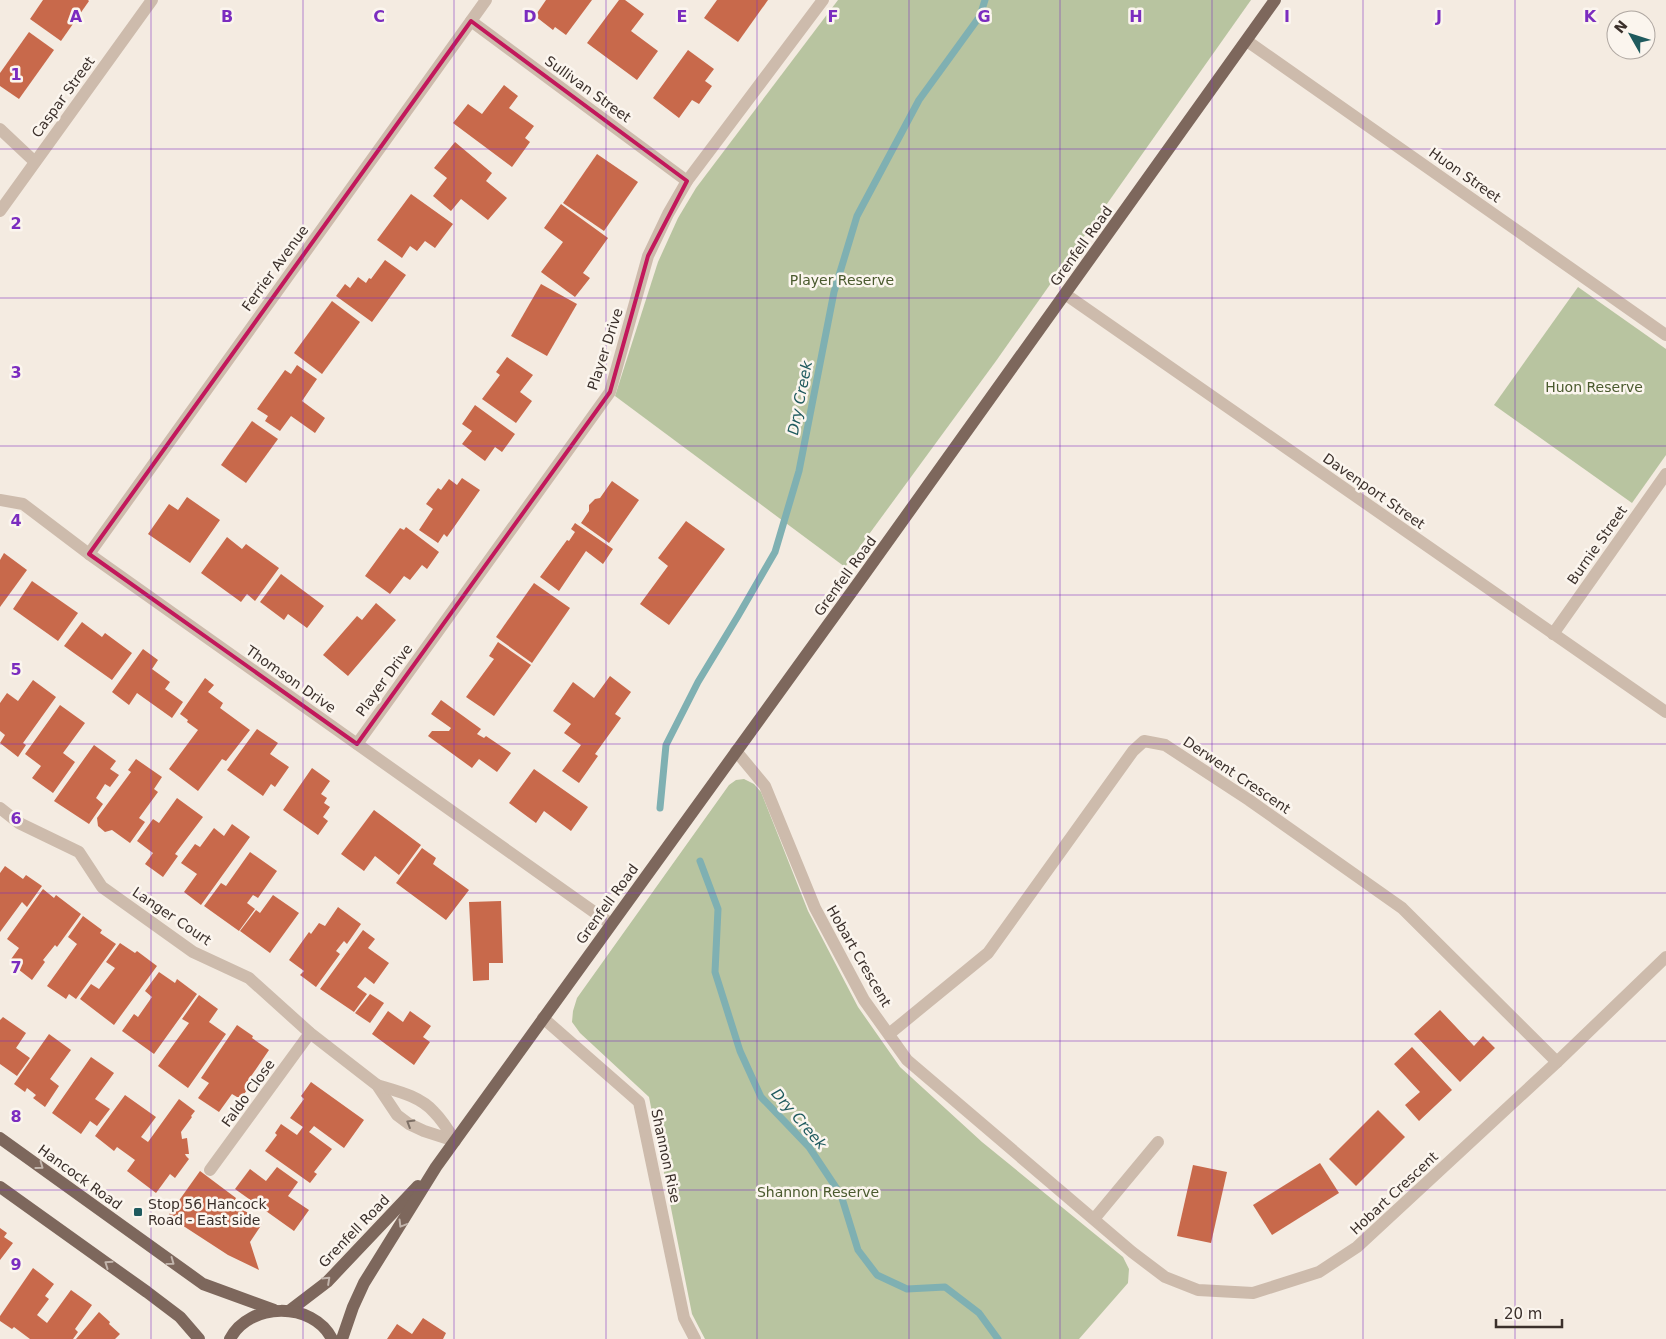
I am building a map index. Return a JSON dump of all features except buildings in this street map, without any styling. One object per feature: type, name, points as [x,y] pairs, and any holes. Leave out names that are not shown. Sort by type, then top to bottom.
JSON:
[{"type":"main road","name":"Grenfell Road","points":[[342,1339],[364,1283],[436,1167],[1275,0]]},
{"type":"main road","name":"Hancock Road","points":[[0,1138],[203,1284],[274,1310]]},
{"type":"main road","name":"Grenfell Road","points":[[289,1311],[327,1282],[436,1167]]},
{"type":"main road","points":[[0,1187],[180,1317],[199,1339]]},
{"type":"main road","points":[[230,1339],[233,1333],[251,1318],[274,1310],[305,1315],[319,1324],[332,1339]]},
{"type":"street","name":"Caspar Street","points":[[0,211],[152,0]]},
{"type":"street","name":"Ferrier Avenue","points":[[89,554],[486,0]]},
{"type":"street","name":"Player Drive","points":[[357,744],[610,392],[648,256],[668,214],[687,181],[823,0]]},
{"type":"street","name":"Sullivan Street","points":[[471,21],[687,181]]},
{"type":"street","name":"Huon Street","points":[[1247,41],[1666,336]]},
{"type":"street","points":[[0,129],[34,162]]},
{"type":"street","name":"Davenport Street","points":[[1065,294],[1666,712]]},
{"type":"street","name":"Burnie Street","points":[[1553,634],[1666,474]]},
{"type":"street","name":"Thomson Drive","points":[[0,500],[23,504],[89,554],[611,924]]},
{"type":"street","name":"Derwent Crescent","points":[[889,1034],[988,953],[1133,751],[1144,741],[1165,745],[1249,800],[1402,908],[1557,1062]]},
{"type":"street","name":"Hobart Crescent","points":[[736,751],[765,786],[815,908],[864,1000],[907,1060],[1094,1220],[1165,1277],[1198,1290],[1253,1293],[1319,1272],[1357,1247],[1557,1062],[1666,957]]},
{"type":"street","name":"Langer Court","points":[[0,808],[19,823],[79,852],[102,886],[193,952],[249,978],[310,1032],[377,1085],[397,1115],[409,1124],[455,1141]]},
{"type":"street","name":"Shannon Rise","points":[[544,1018],[639,1102],[684,1318],[695,1339]]},
{"type":"street","name":"Faldo Close","points":[[210,1170],[310,1032]]},
{"type":"street","name":"Langer Court","points":[[377,1085],[412,1096],[425,1103],[435,1112],[455,1141]]},
{"type":"street","points":[[1094,1220],[1158,1142]]},
{"type":"highlighted area","points":[[471,21],[687,181],[648,256],[610,392],[357,744],[89,554]]},
{"type":"green space","name":"Player Reserve","points":[[838,0],[1251,0],[996,361],[845,567],[615,396],[658,262],[678,218],[696,188]]},
{"type":"green space","name":"Huon Reserve","points":[[1578,287],[1666,349],[1666,455],[1632,503],[1494,405]]},
{"type":"green space","name":"Shannon Reserve","points":[[744,779],[754,784],[761,792],[808,911],[858,1007],[900,1067],[982,1142],[1123,1257],[1129,1269],[1128,1283],[1079,1339],[705,1339],[692,1314],[649,1097],[580,1033],[572,1022],[577,998],[729,785],[736,780]]},
{"type":"waterway","name":"Dry Creek","points":[[660,808],[666,745],[698,682],[775,552],[799,471],[834,292],[857,216],[919,100],[980,16],[985,0]]},
{"type":"waterway","name":"Dry Creek","points":[[700,861],[718,909],[715,972],[740,1051],[761,1097],[809,1147],[841,1195],[858,1250],[877,1275],[907,1289],[945,1287],[979,1313],[998,1339]]},
{"type":"place","name":"Stop 56 Hancock Road - East side","points":[[138,1212]]}]
